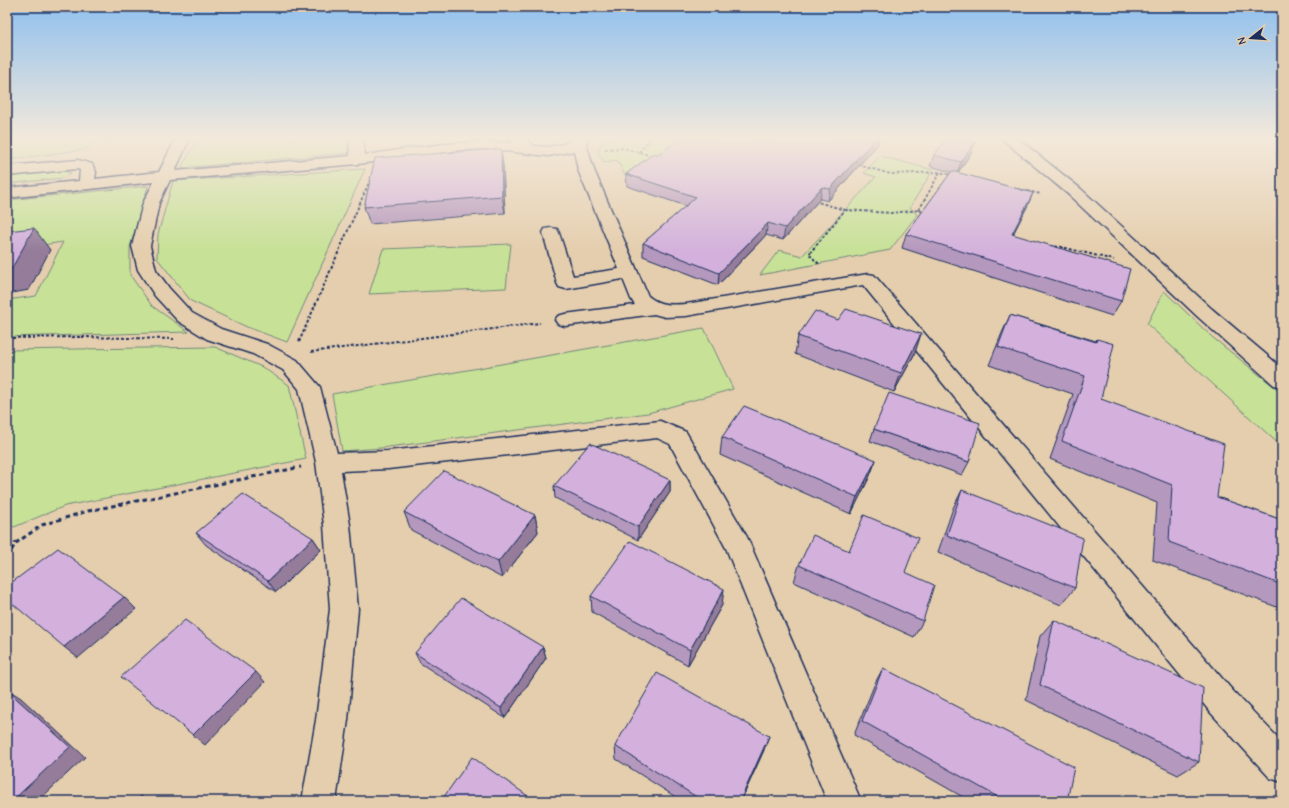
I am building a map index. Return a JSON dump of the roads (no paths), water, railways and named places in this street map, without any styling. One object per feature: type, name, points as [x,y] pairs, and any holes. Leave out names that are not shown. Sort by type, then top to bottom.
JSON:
[{"type":"street","points":[[86,184],[87,176]]},
{"type":"street","points":[[164,176],[151,203],[141,246],[147,270],[158,287],[185,317],[214,334],[292,359],[309,387],[328,462],[337,525],[344,609],[332,720],[319,801]]},
{"type":"street","points":[[7,192],[168,176]]},
{"type":"street","points":[[588,176],[640,299],[650,307],[665,311],[707,308],[868,280],[1222,702],[1282,766]]},
{"type":"street","points":[[1055,176],[1075,192],[1205,313],[1282,380]]},
{"type":"street","points":[[551,233],[566,283],[629,273]]},
{"type":"street","points":[[565,320],[656,308]]},
{"type":"street","points":[[328,462],[388,460],[660,429],[678,438],[738,545],[844,801]]}]
